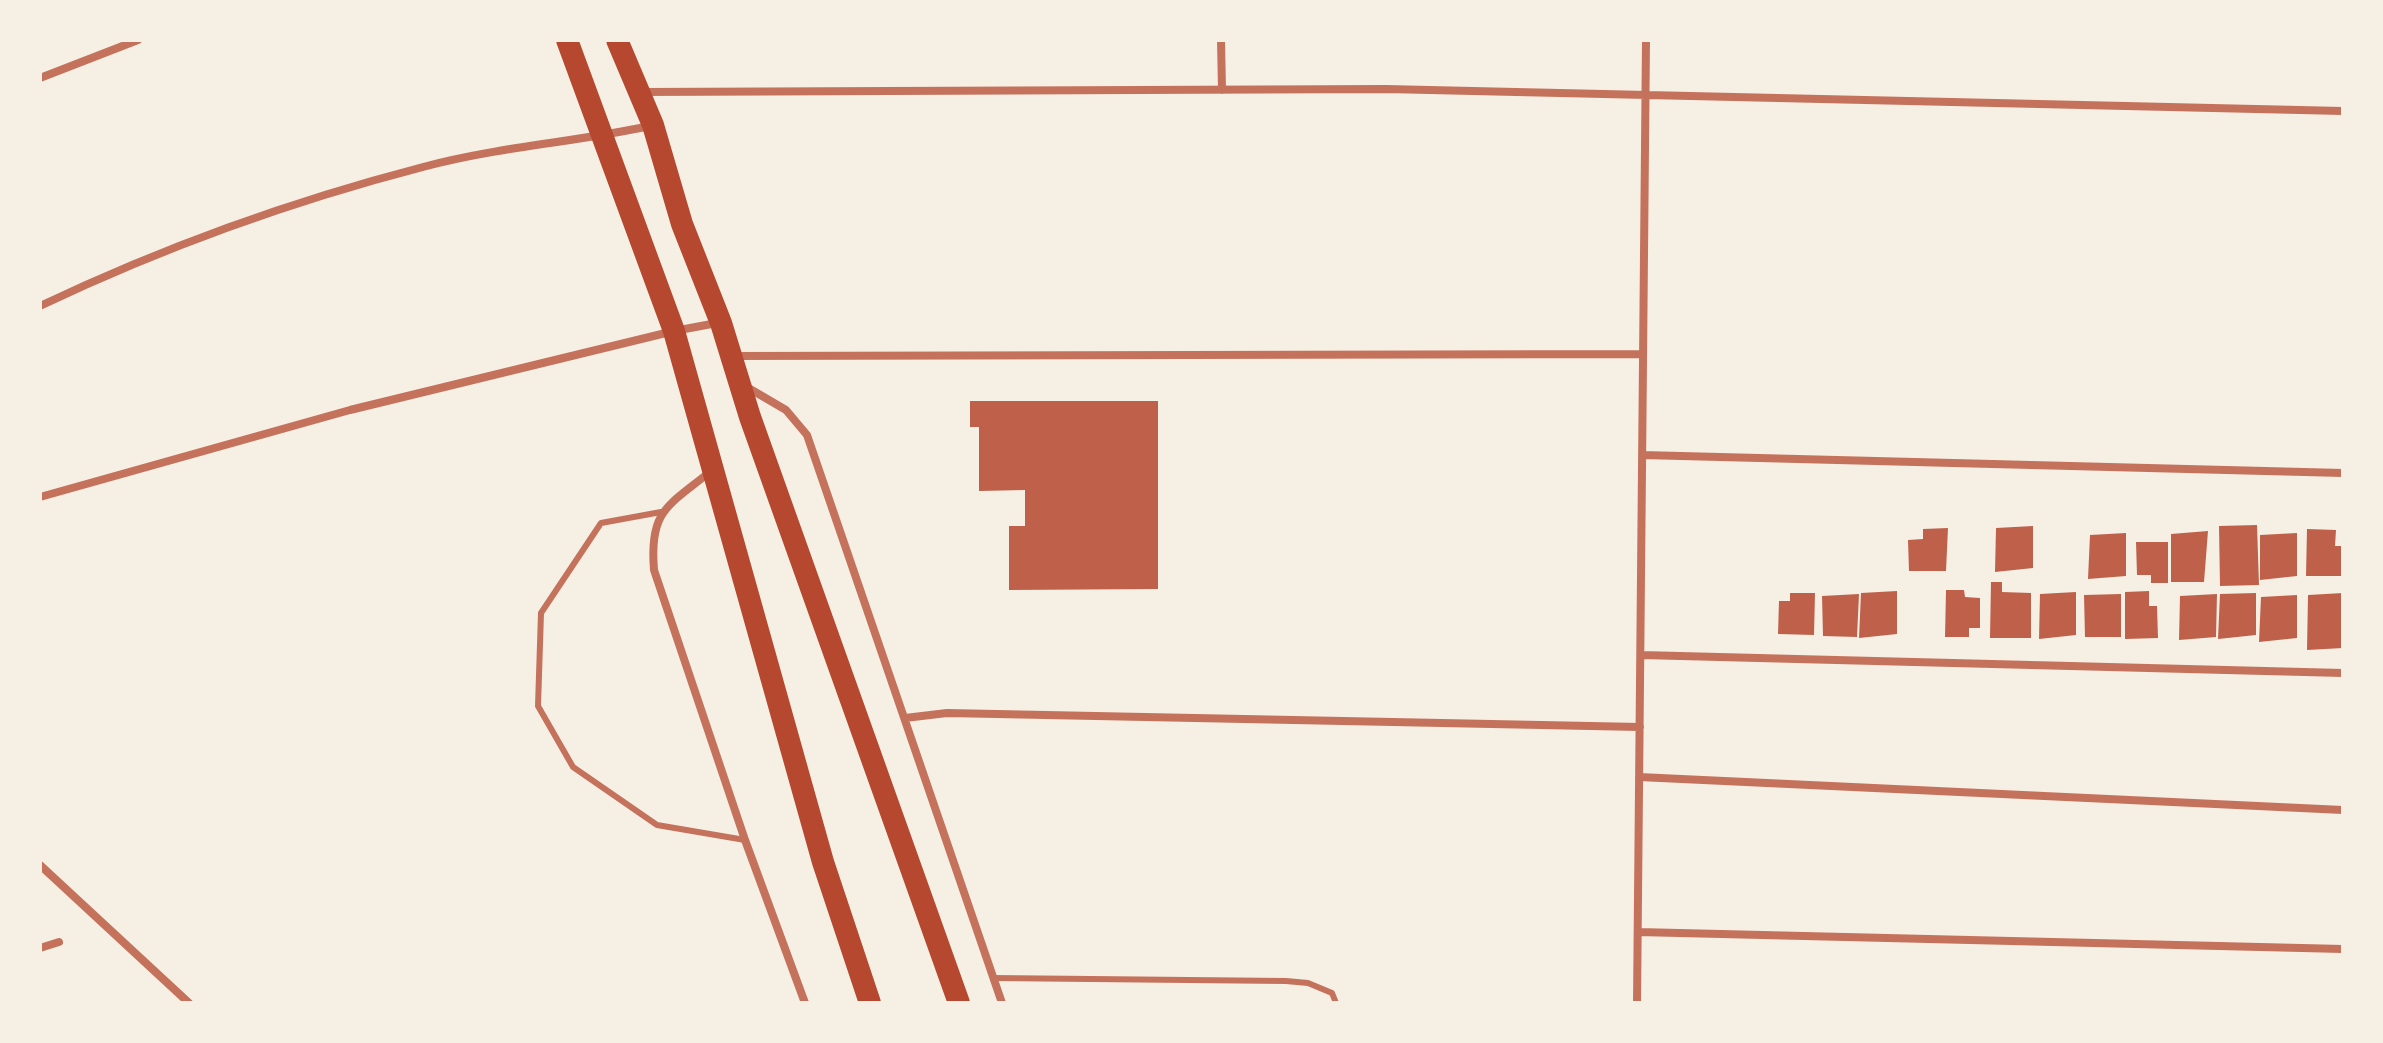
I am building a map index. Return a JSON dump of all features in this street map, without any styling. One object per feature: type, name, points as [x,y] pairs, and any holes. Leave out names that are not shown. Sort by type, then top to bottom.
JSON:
[{"type":"highway","points":[[567,40],[674,331],[823,862],[870,1003]]},
{"type":"highway","points":[[617,40],[636,92],[653,125],[682,224],[721,323],[750,417],[959,1003]]},
{"type":"street","points":[[40,78],[138,40]]},
{"type":"street","points":[[1221,40],[1222,90]]},
{"type":"street","points":[[1637,1003],[1646,40]]},
{"type":"street","points":[[636,92],[1386,89],[2343,111]]},
{"type":"street","points":[[40,306],[99,278],[283,209],[426,166],[653,125]]},
{"type":"street","points":[[40,497],[350,410],[674,331],[721,323]]},
{"type":"street","points":[[732,356],[1643,354]]},
{"type":"street","points":[[741,383],[786,410],[807,435],[1002,1003]]},
{"type":"street","points":[[1642,455],[2343,473]]},
{"type":"street","points":[[712,469],[661,512],[651,538],[654,570],[745,840],[805,1003]]},
{"type":"street","points":[[1641,655],[2343,673]]},
{"type":"street","points":[[905,718],[963,713],[1640,727]]},
{"type":"street","points":[[1639,777],[2343,810]]},
{"type":"street","points":[[40,865],[189,1003]]},
{"type":"street","points":[[1638,932],[2343,949]]},
{"type":"street","points":[[40,948],[59,942]]},
{"type":"lane","points":[[661,512],[601,523],[541,613],[538,706],[573,767],[657,825],[745,840]]},
{"type":"lane","points":[[993,978],[1286,981],[1308,983],[1332,993],[1336,1003]]},
{"type":"building","points":[[970,401],[1158,401],[1158,589],[1009,590],[1009,526],[1025,526],[1025,490],[979,491],[979,427],[970,427]]},
{"type":"building","points":[[2257,525],[2259,585],[2220,586],[2219,526]]},
{"type":"building","points":[[2033,526],[2033,568],[1995,572],[1996,528]]},
{"type":"building","points":[[1948,528],[1946,571],[1909,571],[1908,540],[1923,539],[1923,529]]},
{"type":"building","points":[[2307,529],[2336,530],[2335,546],[2343,546],[2343,576],[2306,576]]},
{"type":"building","points":[[2208,531],[2204,582],[2171,582],[2171,534]]},
{"type":"building","points":[[2126,533],[2126,576],[2088,579],[2090,535]]},
{"type":"building","points":[[2297,533],[2297,576],[2260,580],[2260,535]]},
{"type":"building","points":[[2136,542],[2168,542],[2168,583],[2151,583],[2151,575],[2137,575]]},
{"type":"building","points":[[1991,582],[2002,582],[2002,592],[2031,593],[2031,638],[1990,638]]},
{"type":"building","points":[[1946,590],[1964,590],[1965,597],[1980,598],[1980,628],[1969,628],[1969,637],[1945,637]]},
{"type":"building","points":[[1897,591],[1897,634],[1859,638],[1861,593]]},
{"type":"building","points":[[2149,591],[2149,606],[2157,606],[2158,638],[2125,639],[2125,592]]},
{"type":"building","points":[[2076,592],[2076,635],[2039,639],[2040,594]]},
{"type":"building","points":[[1790,593],[1815,593],[1814,635],[1778,634],[1779,601],[1790,601]]},
{"type":"building","points":[[2256,593],[2256,635],[2218,639],[2220,594]]},
{"type":"building","points":[[2343,593],[2343,648],[2307,650],[2308,595]]},
{"type":"building","points":[[1859,594],[1857,637],[1823,636],[1822,596]]},
{"type":"building","points":[[2121,594],[2121,637],[2085,637],[2084,595]]},
{"type":"building","points":[[2217,594],[2216,637],[2179,640],[2180,596]]},
{"type":"building","points":[[2297,595],[2297,638],[2259,642],[2261,597]]}]
